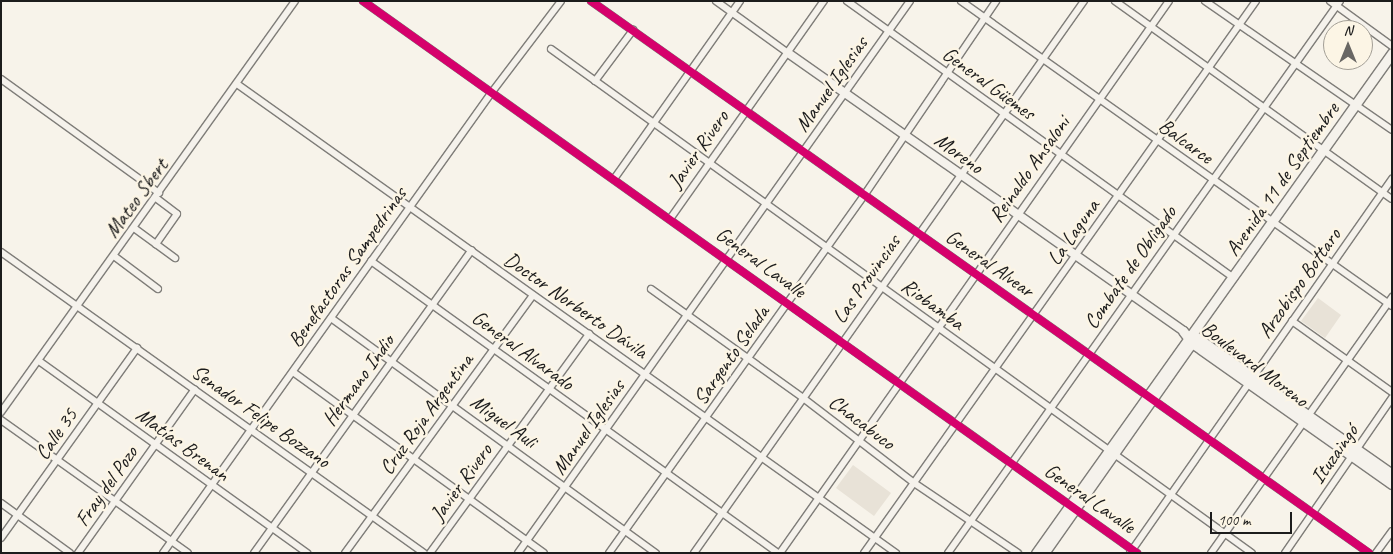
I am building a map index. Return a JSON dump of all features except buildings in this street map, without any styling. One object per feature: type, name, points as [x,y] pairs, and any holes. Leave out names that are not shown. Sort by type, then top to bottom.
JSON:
[{"type":"main road","name":"Avenida 11 de Septiembre","points":[[1036,553],[1112,451],[1190,336],[1234,278],[1392,53]]},
{"type":"main road","name":"Boulevard Moreno","points":[[1190,336],[1354,453],[1392,484]]},
{"type":"main road","name":"Boulevard Moreno","points":[[1354,453],[1392,474]]},
{"type":"main road","name":"Avenida 11 de Septiembre","points":[[1044,553],[1072,507]]},
{"type":"street","name":"Mateo Sbert","points":[[1,412],[158,196],[295,1]]},
{"type":"street","name":"General Lavalle","points":[[363,1],[957,424],[1133,552]]},
{"type":"street","name":"Benefactoras Sampedrinas","points":[[163,553],[492,92],[561,1]]},
{"type":"street","name":"General Alvear","points":[[591,1],[802,153],[919,233],[1263,480],[1369,553]]},
{"type":"street","name":"Moreno","points":[[716,1],[1017,216],[1190,336]]},
{"type":"street","points":[[614,179],[740,1]]},
{"type":"street","name":"Javier Rivero","points":[[670,219],[824,1]]},
{"type":"street","name":"General Güemes","points":[[847,1],[1234,278]]},
{"type":"street","name":"Manuel Iglesias","points":[[518,553],[910,1]]},
{"type":"street","name":"Balcarce","points":[[961,1],[1212,180],[1390,302]]},
{"type":"street","name":"Sargento Selada","points":[[609,553],[863,196],[996,1]]},
{"type":"street","name":"Las Provincias","points":[[694,553],[1003,113],[1084,1]]},
{"type":"street","points":[[1115,1],[1392,199]]},
{"type":"street","name":"Reinaldo Ansaloni","points":[[779,553],[1170,1]]},
{"type":"street","points":[[1205,1],[1392,130]]},
{"type":"street","name":"La Laguna","points":[[864,553],[1256,1]]},
{"type":"street","points":[[1330,1],[1338,4],[1392,46]]},
{"type":"street","name":"Combate de Obligado","points":[[948,553],[1294,63],[1338,4]]},
{"type":"street","points":[[595,81],[633,30]]},
{"type":"street","name":"Riobamba","points":[[551,49],[1252,553]]},
{"type":"street","points":[[1,79],[158,196],[176,214],[156,244]]},
{"type":"street","name":"Doctor Norberto Dávila","points":[[237,84],[820,496],[896,553]]},
{"type":"street","name":"Arzobispo Bottaro","points":[[1133,552],[1208,440],[1392,179]]},
{"type":"street","points":[[134,228],[175,258]]},
{"type":"street","name":"Hermano Indio","points":[[254,553],[472,250]]},
{"type":"street","name":"Senador Felipe Bozzano","points":[[1,252],[424,553]]},
{"type":"street","points":[[114,256],[158,289]]},
{"type":"street","name":"General Alvarado","points":[[372,261],[779,553]]},
{"type":"street","name":"Chacabuco","points":[[651,289],[860,440],[914,483],[1018,553]]},
{"type":"street","name":"Cruz Roja Argentina","points":[[345,553],[533,295]]},
{"type":"street","points":[[1211,553],[1346,360],[1390,302]]},
{"type":"street","name":"Miguel Auli","points":[[331,318],[509,444],[656,553]]},
{"type":"street","points":[[1292,321],[1392,392]]},
{"type":"street","name":"Javier Rivero","points":[[430,553],[589,334]]},
{"type":"street","name":"Calle 35","points":[[1,538],[137,348]]},
{"type":"street","name":"Matías Brenan","points":[[39,361],[307,553]]},
{"type":"street","points":[[292,372],[544,553]]},
{"type":"street","name":"Fray del Pozo","points":[[78,553],[195,389]]},
{"type":"street","name":"Ituzaingó","points":[[1285,553],[1392,398]]},
{"type":"street","points":[[1,420],[188,553]]},
{"type":"street","points":[[1,503],[70,553]]},
{"type":"street","points":[[1376,553],[1392,531]]},
{"type":"shaded area","points":[[1318,298],[1341,315],[1325,338],[1301,321]]},
{"type":"shaded area","points":[[853,465],[891,493],[874,516],[836,488]]},
{"type":"cycle path","points":[[363,1],[1137,553]]},
{"type":"cycle path","points":[[591,1],[1369,553]]}]
